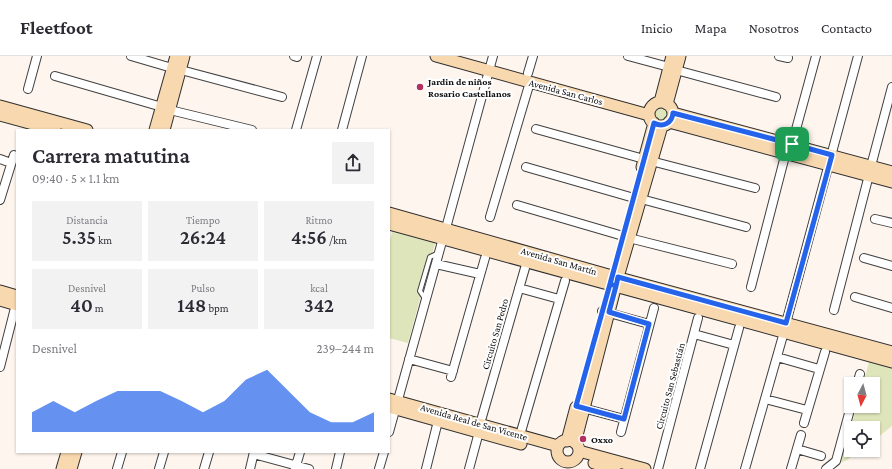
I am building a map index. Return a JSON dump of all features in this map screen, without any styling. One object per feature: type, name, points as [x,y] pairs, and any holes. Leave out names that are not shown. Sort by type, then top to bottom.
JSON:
[{"type":"street","points":[[28,89],[37,56]]},
{"type":"street","points":[[131,56],[282,97]]},
{"type":"street","points":[[164,129],[166,108],[176,69],[176,56]]},
{"type":"street","points":[[176,69],[184,56]]},
{"type":"street","points":[[296,129],[317,56]]},
{"type":"street","points":[[342,129],[362,56]]},
{"type":"street","name":"Avenida San Carlos","points":[[436,56],[491,63]]},
{"type":"street","name":"Avenida San Carlos","points":[[465,56],[491,63],[529,78],[870,171],[892,182]]},
{"type":"street","points":[[490,217],[529,78],[533,56]]},
{"type":"street","points":[[628,56],[776,97]]},
{"type":"street","points":[[672,56],[673,69]]},
{"type":"street","points":[[567,455],[605,311],[638,198],[673,69],[680,56]]},
{"type":"street","points":[[779,56],[788,58]]},
{"type":"street","points":[[750,287],[816,56]]},
{"type":"street","points":[[745,469],[831,160],[858,56]]},
{"type":"street","points":[[390,425],[393,404],[409,359],[426,300],[491,63]]},
{"type":"street","points":[[55,76],[166,108],[248,129]]},
{"type":"street","points":[[834,310],[892,88]]},
{"type":"street","points":[[0,106],[83,129]]},
{"type":"street","points":[[156,129],[166,108]]},
{"type":"street","points":[[0,115],[51,129]]},
{"type":"street","points":[[536,129],[755,188]]},
{"type":"street","points":[[0,159],[12,159],[0,200]]},
{"type":"street","points":[[526,167],[746,227]]},
{"type":"street","name":"Avenida San Carlos","points":[[870,171],[892,172]]},
{"type":"street","points":[[517,205],[626,237],[732,264]]},
{"type":"street","name":"Avenida San Martín","points":[[390,213],[445,233],[614,281],[785,327],[892,352]]},
{"type":"street","points":[[875,218],[892,223]]},
{"type":"street","name":"Avenida San Martín","points":[[390,224],[445,233]]},
{"type":"street","points":[[409,359],[452,374],[485,258]]},
{"type":"street","points":[[864,258],[892,266]]},
{"type":"street","points":[[436,264],[480,274]]},
{"type":"street","name":"Circuito San Pedro","points":[[469,469],[479,428],[525,268]]},
{"type":"street","points":[[520,436],[565,281]]},
{"type":"street","points":[[519,288],[559,298]]},
{"type":"street","points":[[0,291],[16,301]]},
{"type":"street","points":[[855,297],[892,308]]},
{"type":"street","points":[[0,300],[16,302]]},
{"type":"street","points":[[0,367],[16,306]]},
{"type":"street","points":[[621,432],[654,308]]},
{"type":"street","points":[[605,311],[649,324]]},
{"type":"street","points":[[694,334],[698,318]]},
{"type":"street","name":"Avenida San Martín","points":[[785,327],[892,362]]},
{"type":"street","points":[[700,469],[738,328]]},
{"type":"street","name":"Circuito San Sebastián","points":[[658,469],[694,334],[734,345]]},
{"type":"street","points":[[804,423],[824,352]]},
{"type":"street","points":[[777,357],[819,369]]},
{"type":"street","points":[[765,400],[807,410]]},
{"type":"street","name":"Avenida Real de San Vicente","points":[[393,404],[615,469]]},
{"type":"street","name":"Avenida Real de San Vicente","points":[[393,404],[438,421],[520,436],[567,455],[645,469]]},
{"type":"street","points":[[580,407],[624,419]]},
{"type":"street","points":[[826,469],[836,461],[849,413]]},
{"type":"street","points":[[426,469],[438,421]]},
{"type":"street","points":[[791,469],[800,435]]},
{"type":"street","points":[[797,449],[821,456]]},
{"type":"street","points":[[62,469],[66,453]]},
{"type":"street","points":[[71,469],[76,453]]},
{"type":"street","points":[[117,469],[122,453]]},
{"type":"street","points":[[159,469],[164,453]]},
{"type":"street","points":[[204,469],[208,453]]},
{"type":"street","points":[[250,469],[254,453],[295,467],[309,469]]},
{"type":"street","points":[[295,467],[300,453]]},
{"type":"street","points":[[336,469],[340,453]]},
{"type":"street","points":[[380,469],[384,453]]},
{"type":"lane","points":[[426,300],[420,291],[430,257],[439,252]]},
{"type":"green space","points":[[658,106],[664,106],[669,111],[667,120],[664,122],[658,122],[653,117],[653,111]]},
{"type":"green space","points":[[393,230],[436,240],[408,343],[390,338],[390,240]]},
{"type":"green space","points":[[869,362],[892,368],[892,426],[880,435],[880,421],[853,421],[855,413],[880,413],[880,377],[865,377]]},
{"type":"green space","points":[[844,450],[844,457],[851,457],[840,463]]},
{"type":"place","name":"Jardin de niños Rosario Castellanos","points":[[420,87]]},
{"type":"place","name":"Oxxo","points":[[583,439]]},
{"type":"route","points":[[792,144],[673,113],[670,122],[662,126],[654,123],[610,284],[616,286],[609,312],[649,324],[624,419],[576,406],[610,284],[616,286],[618,277],[786,323],[832,155],[792,144]]}]
